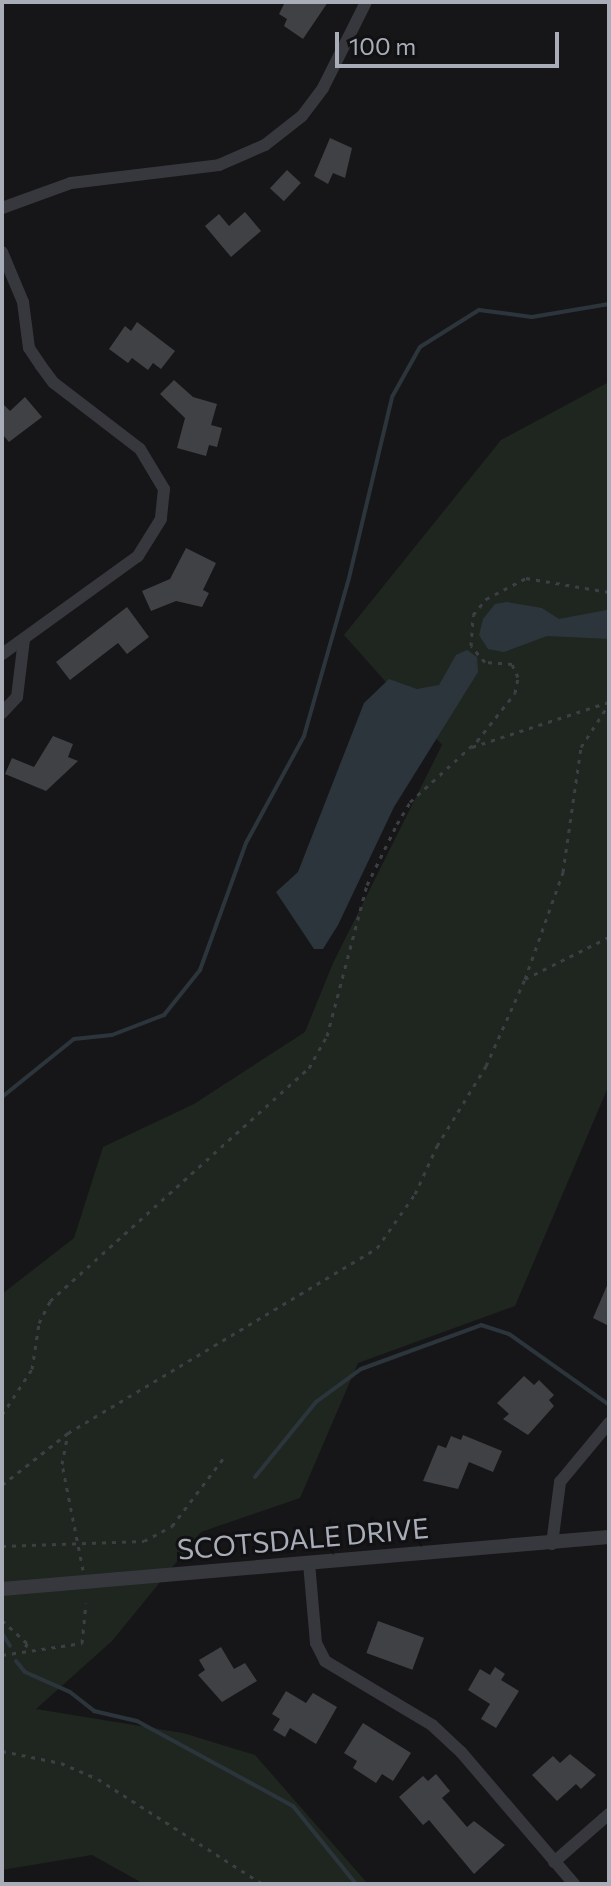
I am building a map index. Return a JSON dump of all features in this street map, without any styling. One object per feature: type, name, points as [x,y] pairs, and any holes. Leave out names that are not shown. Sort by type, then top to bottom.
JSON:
[{"type":"street","points":[[2,208],[71,183],[219,165],[265,145],[302,116],[323,88],[366,2]]},
{"type":"street","points":[[2,252],[23,302],[29,348],[41,366],[54,383],[140,449],[164,489],[161,519],[138,556],[2,654]]},
{"type":"street","points":[[2,713],[17,697],[24,639]]},
{"type":"street","points":[[552,1544],[560,1482],[609,1423]]},
{"type":"street","name":"SCOTSDALE DRIVE","points":[[2,1589],[609,1537]]},
{"type":"street","points":[[309,1563],[316,1643],[325,1661],[432,1725],[461,1752],[574,1884]]},
{"type":"street","points":[[554,1862],[609,1814]]},
{"type":"path","points":[[2,1415],[32,1369],[39,1323],[50,1301],[309,1068],[327,1036],[367,885],[381,855],[410,802],[501,715],[518,677],[512,664],[485,662],[471,646],[473,615],[486,599],[526,578],[609,592]]},
{"type":"path","points":[[469,748],[609,703]]},
{"type":"path","points":[[2,1485],[68,1433],[377,1248],[415,1194],[437,1146],[486,1066],[525,979],[563,872],[581,747],[609,703]]},
{"type":"path","points":[[525,979],[609,937]]},
{"type":"path","points":[[68,1433],[62,1464],[81,1544],[83,1572]]},
{"type":"path","points":[[2,1546],[144,1541],[172,1526],[225,1456]]},
{"type":"path","points":[[2,1655],[82,1643],[86,1603]]},
{"type":"path","points":[[2,1620],[27,1643],[24,1652]]},
{"type":"path","points":[[2,1751],[61,1763],[98,1779],[263,1884]]},
{"type":"shaded area","points":[[609,382],[609,1085],[515,1306],[358,1363],[300,1498],[201,1532],[112,1641],[36,1709],[183,1733],[255,1755],[368,1884],[144,1884],[92,1855],[2,1870],[2,1294],[74,1238],[103,1147],[194,1104],[305,1032],[333,963],[442,745],[344,635],[501,440]]},
{"type":"shaded area","points":[[507,602],[542,608],[559,619],[607,610],[609,639],[547,636],[504,652],[488,649],[479,635],[483,619],[495,604]]},
{"type":"shaded area","points":[[467,650],[477,657],[478,672],[394,807],[338,925],[323,949],[314,949],[276,892],[298,872],[364,703],[389,679],[417,689],[439,685],[456,655]]},
{"type":"building","points":[[285,2],[328,2],[303,39],[284,26],[287,19],[279,14]]},
{"type":"building","points":[[330,138],[352,148],[345,178],[333,173],[328,184],[314,176]]},
{"type":"building","points":[[287,170],[301,183],[284,201],[270,188]]},
{"type":"building","points":[[245,212],[261,231],[231,257],[205,226],[219,214],[229,226]]},
{"type":"building","points":[[137,322],[175,351],[161,369],[153,363],[148,370],[132,358],[128,363],[109,349],[125,326],[131,331]]},
{"type":"building","points":[[174,380],[193,397],[217,404],[211,425],[222,428],[217,447],[209,445],[206,456],[177,448],[185,418],[160,394]]},
{"type":"building","points":[[25,397],[42,417],[9,442],[2,434],[2,403],[10,411]]},
{"type":"building","points":[[186,548],[216,563],[203,590],[209,593],[202,607],[176,601],[151,611],[142,591],[170,579]]},
{"type":"building","points":[[127,607],[149,637],[127,654],[118,643],[70,680],[56,662]]},
{"type":"building","points":[[53,736],[73,744],[68,757],[78,761],[46,791],[5,774],[12,758],[34,767]]},
{"type":"building","points":[[609,1281],[609,1326],[593,1318]]},
{"type":"building","points":[[524,1376],[534,1385],[539,1380],[554,1395],[549,1400],[554,1406],[528,1435],[503,1419],[509,1414],[497,1403]]},
{"type":"building","points":[[463,1435],[502,1451],[493,1472],[469,1462],[458,1489],[423,1481],[438,1445],[446,1448],[451,1436],[461,1440]]},
{"type":"building","points":[[378,1621],[424,1638],[412,1670],[366,1653]]},
{"type":"building","points":[[221,1647],[234,1669],[245,1663],[257,1681],[222,1702],[198,1675],[205,1670],[199,1660]]},
{"type":"building","points":[[495,1667],[505,1674],[501,1680],[519,1691],[496,1728],[481,1719],[490,1704],[468,1690],[480,1669],[490,1675]]},
{"type":"building","points":[[286,1691],[306,1703],[313,1693],[337,1707],[316,1744],[290,1728],[285,1737],[273,1730],[280,1719],[272,1714]]},
{"type":"building","points":[[363,1723],[411,1753],[393,1781],[382,1774],[376,1783],[353,1768],[357,1761],[344,1753]]},
{"type":"building","points":[[570,1754],[596,1775],[581,1789],[576,1784],[557,1801],[532,1775],[553,1756],[560,1763]]},
{"type":"building","points":[[436,1774],[450,1791],[442,1798],[467,1827],[474,1821],[505,1845],[474,1874],[429,1820],[423,1825],[399,1797],[423,1776],[428,1781]]},
{"type":"waterway","points":[[2,1097],[74,1039],[112,1035],[164,1015],[200,970],[246,843],[304,736],[349,578],[392,397],[420,347],[479,310],[532,317],[609,304]]},
{"type":"waterway","points":[[255,1477],[316,1402],[361,1369],[481,1325],[509,1334],[608,1404]]},
{"type":"waterway","points":[[2,1633],[10,1646]]},
{"type":"waterway","points":[[16,1661],[25,1672],[70,1692],[94,1711],[137,1721],[293,1806],[356,1884]]}]
